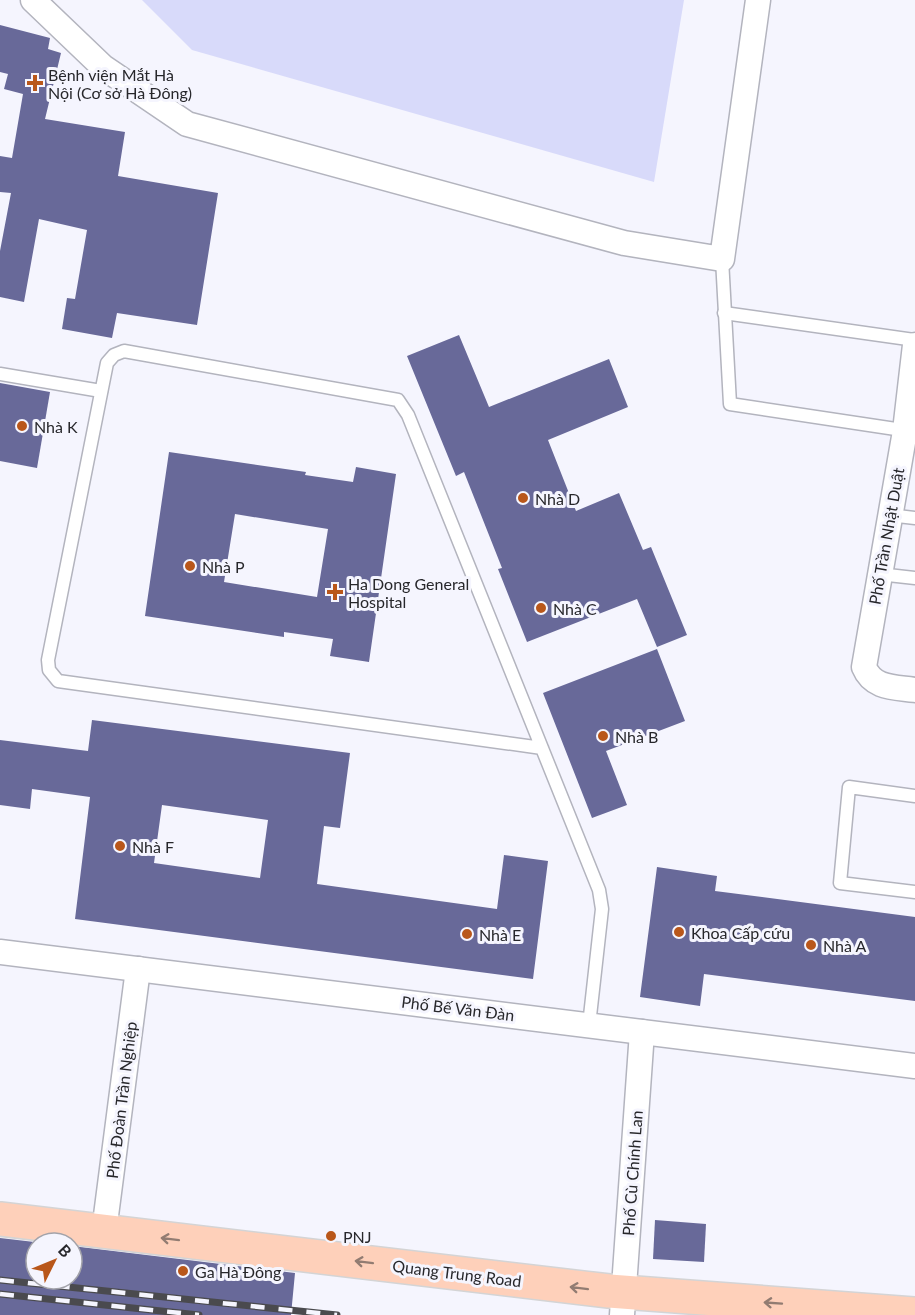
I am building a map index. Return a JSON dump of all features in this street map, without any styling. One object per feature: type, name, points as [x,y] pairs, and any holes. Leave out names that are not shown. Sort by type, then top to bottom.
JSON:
[{"type":"highway","name":"Quang Trung Road","points":[[0,1219],[104,1231],[623,1304],[915,1314]]},
{"type":"street","points":[[33,0],[103,67],[187,124],[624,243],[722,259],[758,0]]},
{"type":"street","name":"Phố Trần Nhật Duật","points":[[915,345],[910,431],[889,515],[864,667],[869,678],[879,685],[915,690]]},
{"type":"street","name":"Phố Bế Văn Đàn","points":[[0,952],[915,1066]]},
{"type":"street","name":"Phố Đoàn Trần Nghiệp","points":[[104,1231],[138,969]]},
{"type":"street","name":"Phố Cù Chính Lan","points":[[623,1304],[642,1032]]},
{"type":"lane","points":[[722,259],[730,404],[910,431]]},
{"type":"lane","points":[[724,314],[915,340]]},
{"type":"lane","points":[[542,748],[58,681],[50,670],[48,660],[107,363],[114,355],[124,351],[398,400],[408,415],[542,748],[599,891],[602,909],[589,1025]]},
{"type":"lane","points":[[0,374],[101,391]]},
{"type":"lane","points":[[889,515],[915,518]]},
{"type":"lane","points":[[879,574],[915,578]]},
{"type":"lane","points":[[915,796],[849,787],[840,883],[915,892]]},
{"type":"water","points":[[142,0],[684,0],[654,182],[192,50]]},
{"type":"building","points":[[0,25],[50,38],[48,49],[61,53],[45,119],[125,132],[118,176],[218,193],[197,325],[117,313],[112,338],[62,329],[67,298],[75,299],[87,230],[39,219],[24,302],[0,297],[0,251],[11,193],[0,192],[0,156],[12,158],[23,94],[4,89],[8,74],[0,72]]},
{"type":"building","points":[[459,335],[489,407],[609,359],[628,407],[548,440],[576,511],[619,493],[643,550],[651,547],[687,635],[657,647],[637,599],[527,642],[498,569],[502,568],[464,472],[456,476],[407,356]]},
{"type":"building","name":"Nhà K","points":[[0,383],[50,392],[37,468],[0,461]]},
{"type":"building","name":"Nhà P","points":[[169,452],[306,472],[305,475],[353,482],[356,467],[396,474],[369,662],[330,656],[333,639],[284,632],[284,637],[145,616]],"holes":[[[235,514],[328,529],[317,597],[224,582]]]},
{"type":"building","name":"Nhà B","points":[[657,649],[685,721],[606,751],[627,805],[592,818],[543,693]]},
{"type":"building","name":"Nhà F","points":[[92,720],[350,753],[340,828],[324,826],[317,884],[497,909],[504,855],[548,861],[533,979],[75,919],[90,797],[32,789],[30,809],[0,805],[0,740],[88,751]],"holes":[[[162,805],[268,820],[260,878],[154,863]]]},
{"type":"building","name":"Nhà A","points":[[657,867],[717,876],[715,891],[915,917],[915,1001],[704,974],[700,1006],[640,997]]},
{"type":"building","points":[[655,1220],[706,1224],[704,1262],[653,1259]]},
{"type":"building","name":"Ga Hà Đông","points":[[0,1238],[24,1241],[24,1291],[84,1291],[84,1247],[295,1273],[291,1315],[0,1315]]},
{"type":"railway","points":[[0,1280],[337,1315]]},
{"type":"railway","points":[[0,1294],[199,1315]]},
{"type":"place","name":"Bệnh viện Mắt Hà Nội (Cơ sở Hà Đông)","points":[[35,83]]},
{"type":"place","name":"Nhà K","points":[[22,426]]},
{"type":"place","name":"Nhà D","points":[[523,498]]},
{"type":"place","name":"Nhà P","points":[[190,566]]},
{"type":"place","name":"Ha Dong General Hospital","points":[[335,592]]},
{"type":"place","name":"Nhà C","points":[[541,608]]},
{"type":"place","name":"Nhà B","points":[[603,736]]},
{"type":"place","name":"Nhà F","points":[[120,846]]},
{"type":"place","name":"Khoa Cấp cứu","points":[[679,932]]},
{"type":"place","name":"Nhà E","points":[[467,934]]},
{"type":"place","name":"Nhà A","points":[[811,945]]},
{"type":"place","name":"PNJ","points":[[331,1236]]},
{"type":"place","name":"Ga Hà Đông","points":[[183,1271]]}]
